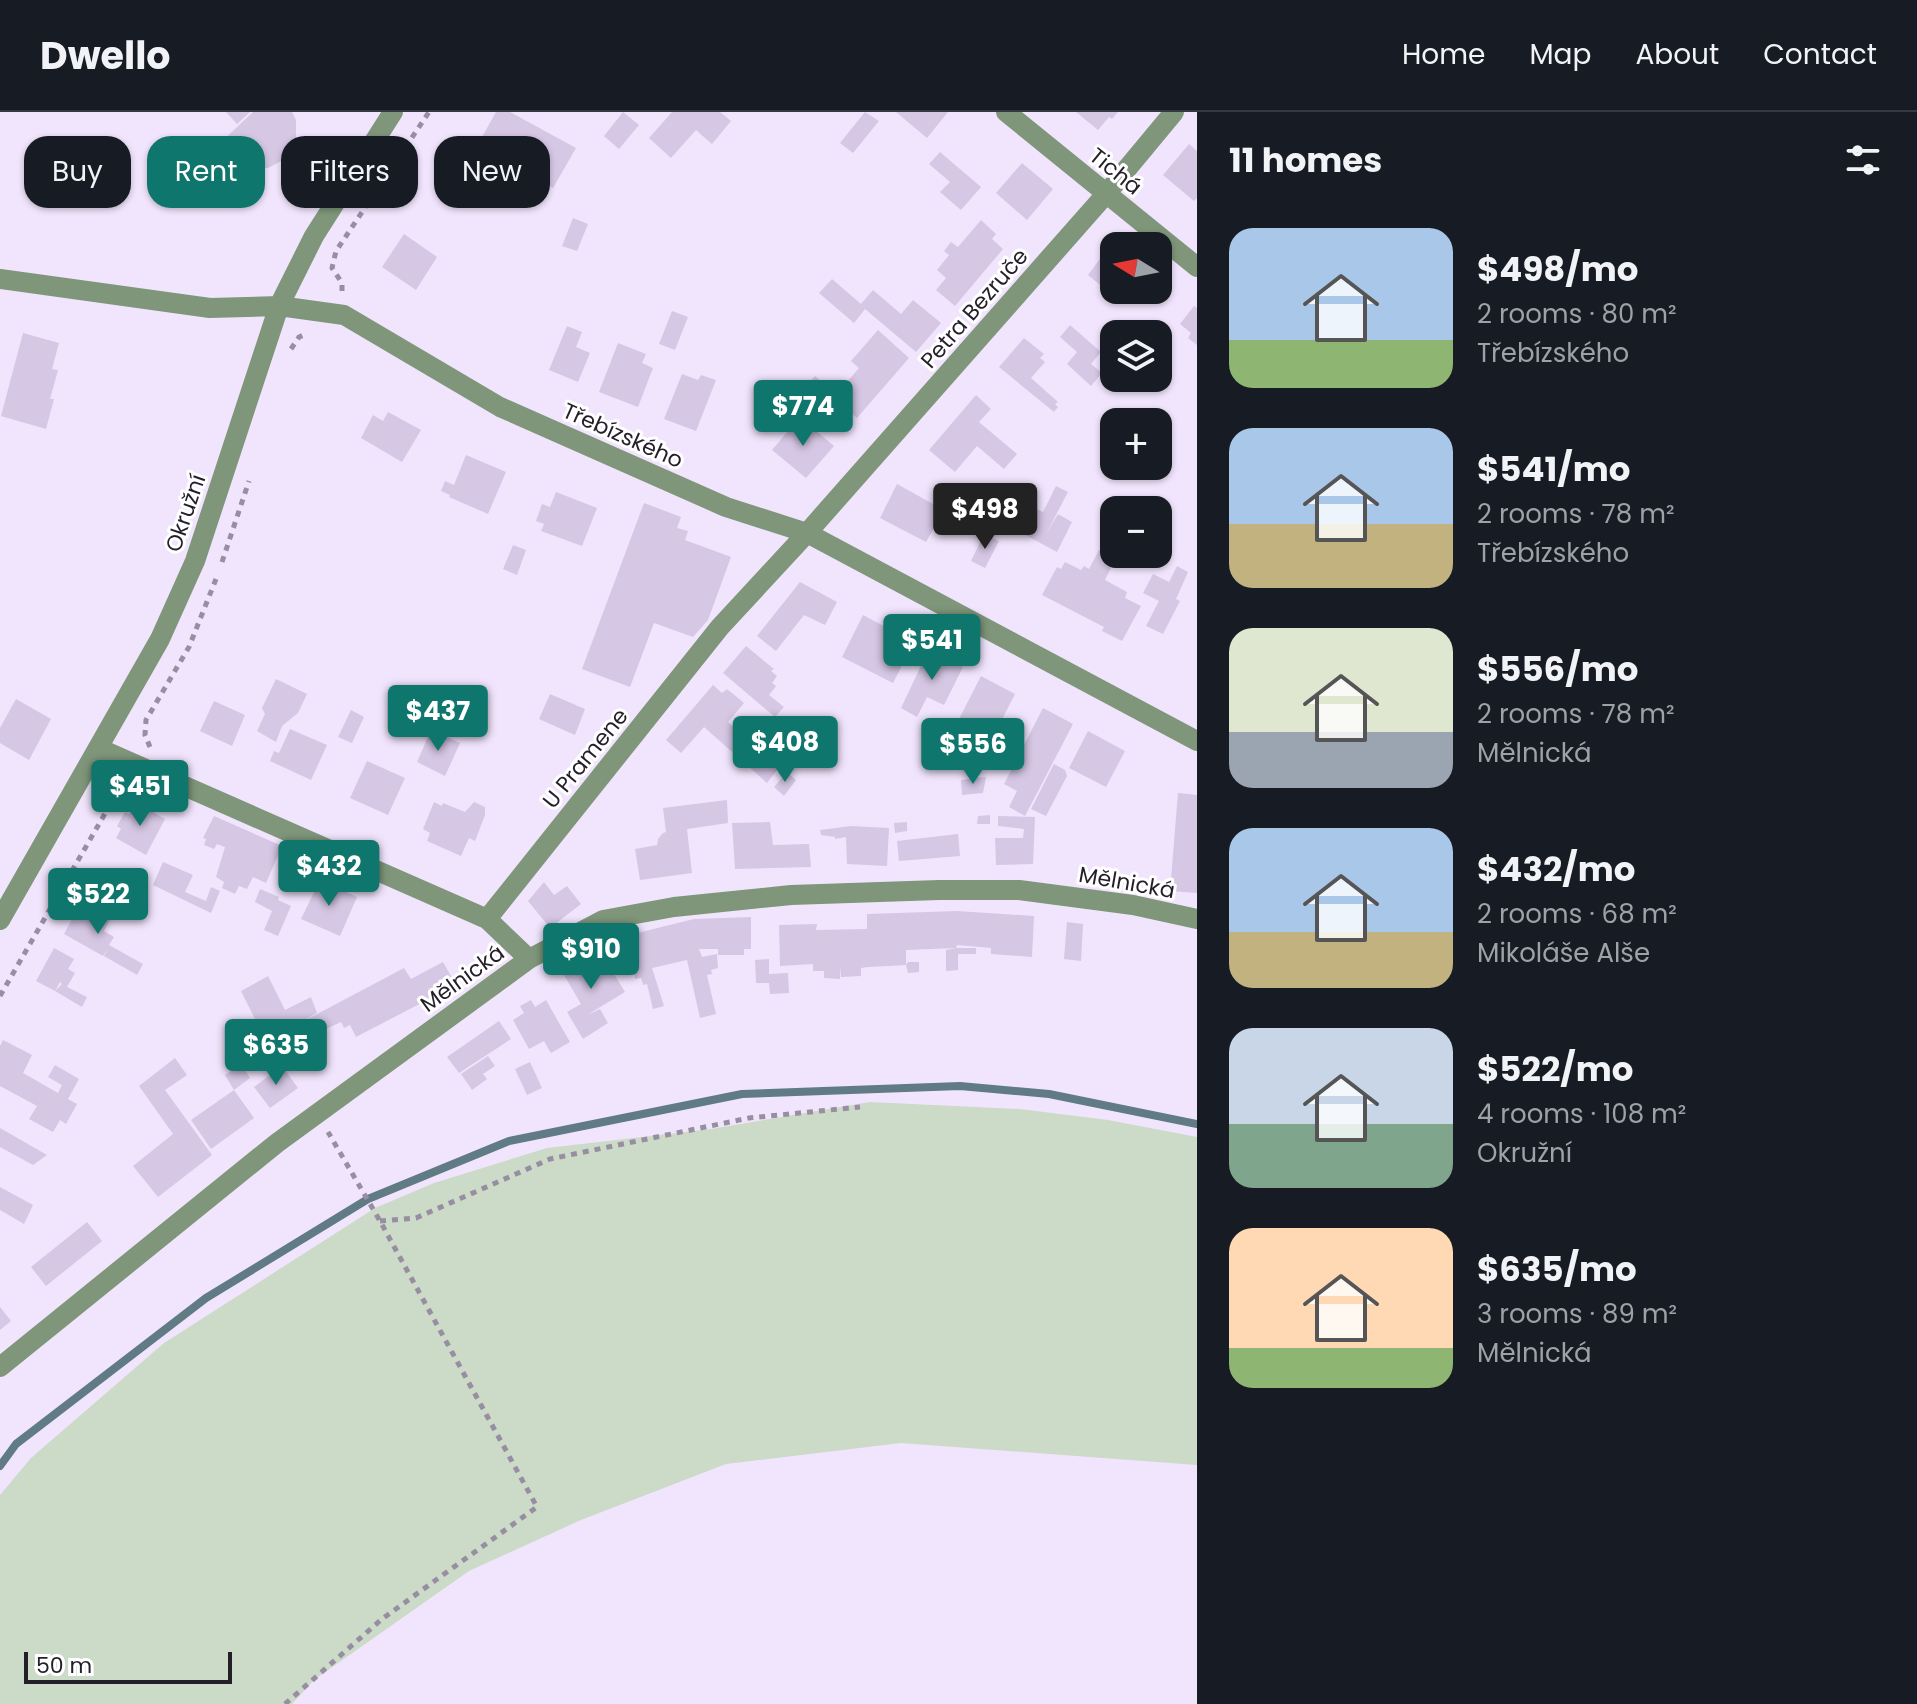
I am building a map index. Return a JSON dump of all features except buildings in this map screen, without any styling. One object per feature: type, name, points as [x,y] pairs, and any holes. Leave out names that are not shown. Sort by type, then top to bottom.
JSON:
[{"type":"street","name":"Okružní","points":[[0,920],[160,639],[195,561],[279,306],[314,236],[393,112]]},
{"type":"street","name":"Tichá","points":[[1006,112],[1197,267]]},
{"type":"street","name":"Petra Bezruče","points":[[807,533],[1106,194],[1174,112]]},
{"type":"street","name":"Třebízského","points":[[0,279],[210,308],[279,306],[344,315],[500,407],[726,507],[807,533],[1197,741]]},
{"type":"street","name":"U Pramene","points":[[487,919],[720,627],[807,533]]},
{"type":"street","points":[[98,748],[487,919],[529,959]]},
{"type":"street","name":"Mělnická","points":[[0,1367],[85,1296],[317,1114],[529,959],[603,920],[674,907],[791,895],[1019,890],[1133,905],[1197,919]]},
{"type":"path","points":[[380,1221],[416,1218],[550,1159],[749,1118],[860,1107]]},
{"type":"path","points":[[285,1704],[382,1619],[537,1507],[380,1221],[317,1114]]},
{"type":"green space","points":[[870,1102],[1020,1109],[1108,1120],[1197,1137],[1197,1465],[901,1443],[726,1464],[581,1520],[469,1571],[314,1680],[292,1704],[0,1704],[0,1495],[31,1458],[164,1343],[375,1208],[434,1183],[547,1148],[711,1129]]},
{"type":"waterway","points":[[0,1466],[16,1444],[206,1298],[368,1199],[509,1141],[742,1094],[960,1086],[1049,1094],[1197,1124]]}]
